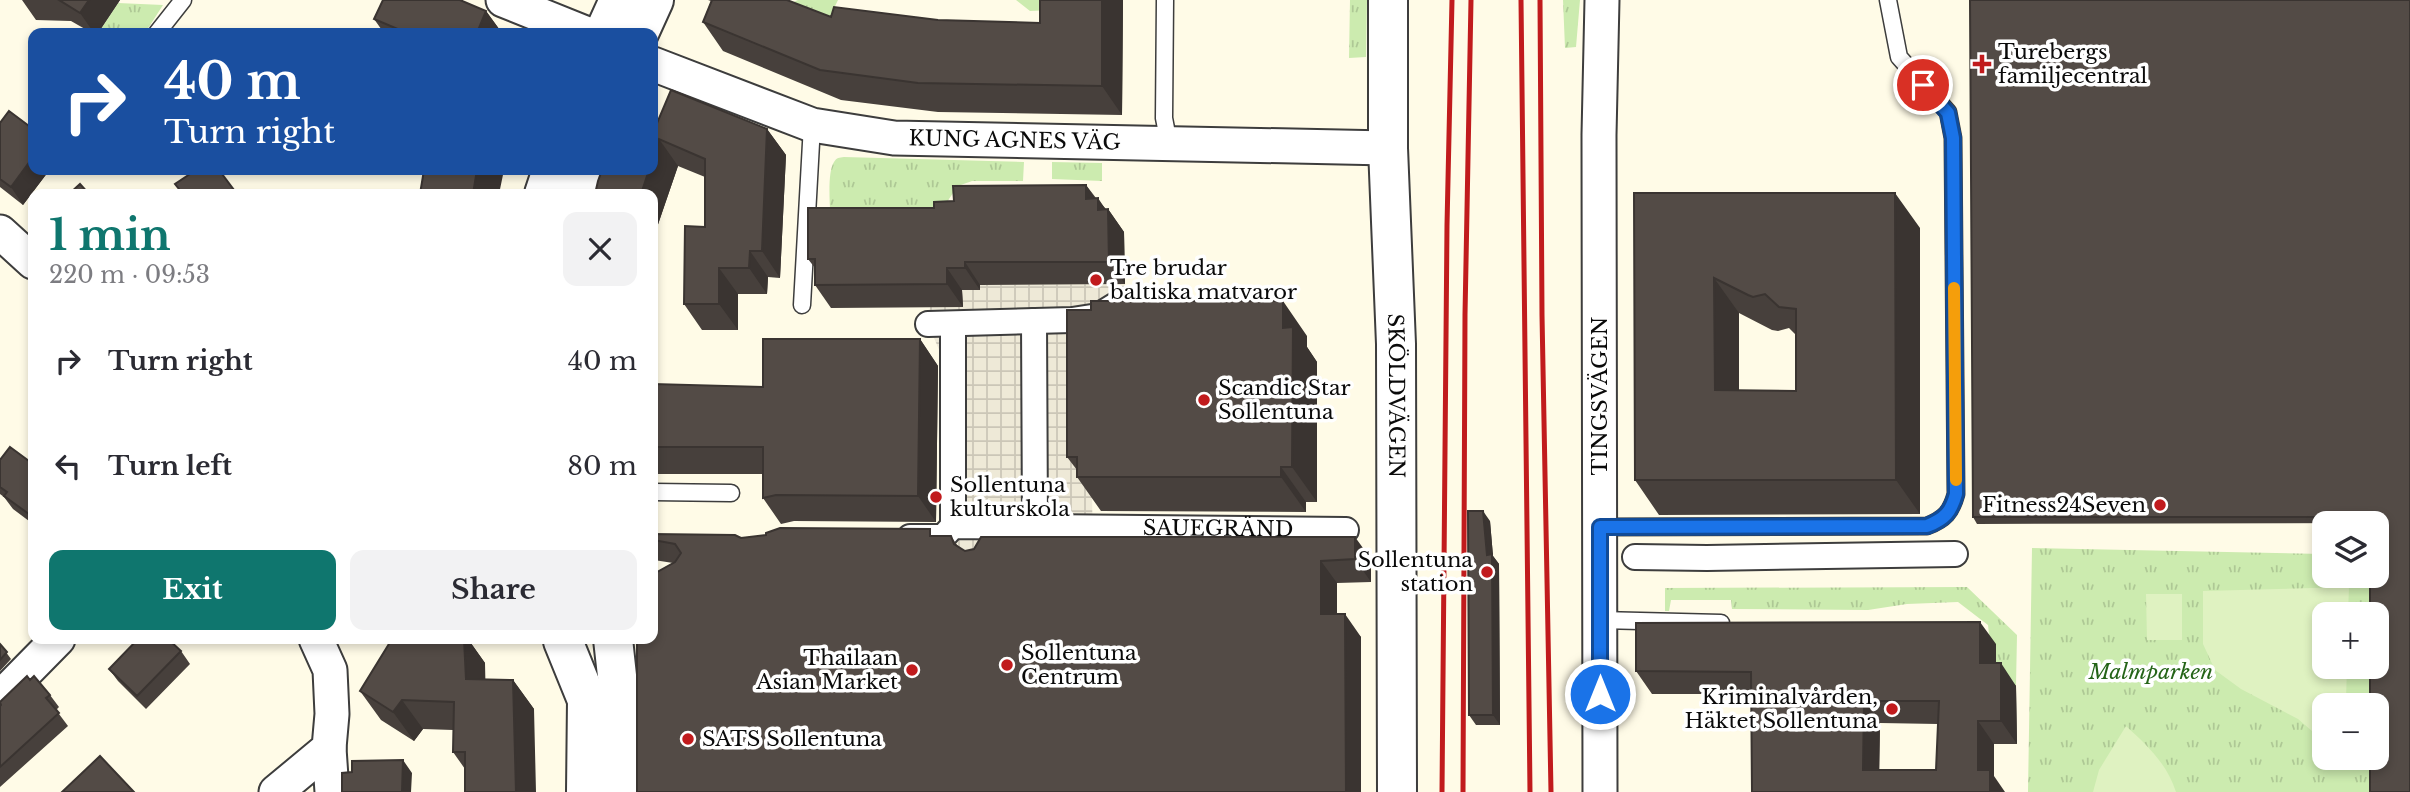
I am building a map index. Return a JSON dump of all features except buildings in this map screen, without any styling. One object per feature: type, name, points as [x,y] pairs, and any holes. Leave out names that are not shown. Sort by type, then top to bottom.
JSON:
[{"type":"street","points":[[503,0],[573,28]]},
{"type":"street","points":[[606,28],[619,0]]},
{"type":"street","points":[[641,28],[654,0]]},
{"type":"street","name":"SKÖLDVÄGEN","points":[[1388,0],[1388,148],[1396,344],[1397,792]]},
{"type":"street","name":"TINGSVÄGEN","points":[[1600,792],[1599,135],[1602,0]]},
{"type":"street","name":"KUNG AGNES VÄG","points":[[658,66],[812,124],[894,138],[1388,148]]},
{"type":"street","points":[[0,232],[28,257]]},
{"type":"street","points":[[928,324],[1072,320],[1098,316],[1124,300]]},
{"type":"street","points":[[1034,321],[1035,526]]},
{"type":"street","points":[[885,537],[943,537],[953,526],[953,324]]},
{"type":"street","name":"SAUEGRÄND","points":[[953,526],[982,537],[1035,526],[1346,530]]},
{"type":"street","points":[[1635,557],[1955,554]]},
{"type":"street","points":[[0,698],[53,644]]},
{"type":"street","points":[[318,644],[330,670],[332,714],[329,748],[332,792]]},
{"type":"street","points":[[566,644],[587,700],[586,792]]},
{"type":"street","points":[[614,644],[619,694],[619,792]]},
{"type":"street","points":[[276,792],[329,748]]},
{"type":"lane","points":[[161,28],[183,0]]},
{"type":"lane","points":[[1165,0],[1164,117],[1169,144]]},
{"type":"lane","points":[[1600,527],[1927,526],[1942,520],[1952,511],[1956,494],[1953,138],[1948,113],[1899,57],[1888,0]]},
{"type":"lane","points":[[802,305],[812,124]]},
{"type":"lane","points":[[658,492],[731,493]]},
{"type":"lane","points":[[1600,620],[1733,623]]},
{"type":"green space","points":[[798,0],[838,0],[823,31],[791,3]]},
{"type":"green space","points":[[1016,0],[1052,0],[1052,10],[1030,11]]},
{"type":"green space","points":[[1350,0],[1367,0],[1366,57],[1349,58]]},
{"type":"green space","points":[[1563,0],[1580,0],[1576,47],[1565,48]]},
{"type":"green space","points":[[118,3],[163,5],[148,28],[101,28]]},
{"type":"green space","points":[[844,157],[1024,162],[1023,181],[972,181],[958,186],[942,209],[831,231],[830,176],[835,160]]},
{"type":"green space","points":[[1052,162],[1102,163],[1102,181],[1052,179]]},
{"type":"green space","name":"Malmparken","points":[[2032,548],[2312,554],[2312,588],[2374,588],[2375,602],[2312,602],[2312,679],[2375,679],[2375,693],[2312,693],[2312,770],[2375,770],[2375,792],[2028,792]]},
{"type":"green space","points":[[1967,587],[2017,635],[2016,686],[1996,686],[1996,645],[1990,644],[1988,625],[1958,602],[1907,604],[1868,610],[1732,609],[1731,600],[1671,600],[1669,611],[1665,611],[1665,588]]},
{"type":"green space","points":[[2349,588],[2348,602],[2312,602],[2312,679],[2347,679],[2346,693],[2312,693],[2312,731],[2298,719],[2241,689],[2215,670],[2203,644],[2203,591]]},
{"type":"green space","points":[[2146,594],[2182,594],[2182,640],[2147,640]]},
{"type":"green space","points":[[2126,726],[2162,764],[2176,792],[2093,792],[2099,770]]},
{"type":"shaded area","points":[[1125,284],[1092,492],[1093,559],[982,559],[924,532],[945,532],[946,366],[928,324],[930,307],[962,290],[980,290],[980,285]]},
{"type":"railway","points":[[1442,792],[1447,225],[1452,0]]},
{"type":"railway","points":[[1463,792],[1465,315],[1471,0]]},
{"type":"railway","points":[[1521,0],[1530,792]]},
{"type":"railway","points":[[1540,0],[1542,315],[1551,792]]},
{"type":"slow traffic","points":[[1954,288],[1956,480]]},
{"type":"place","name":"Turebergs familjecentral","points":[[1982,64]]},
{"type":"place","name":"Tre brudar baltiska matvaror","points":[[1096,280]]},
{"type":"place","name":"Scandic Star Sollentuna","points":[[1204,400]]},
{"type":"place","name":"Sollentuna kulturskola","points":[[936,497]]},
{"type":"place","name":"Fitness24Seven","points":[[2160,505]]},
{"type":"place","name":"Sollentuna station","points":[[1487,572]]},
{"type":"place","name":"Sollentuna Centrum","points":[[1007,665]]},
{"type":"place","name":"Thailaan Asian Market","points":[[912,670]]},
{"type":"place","name":"Kriminalvården, Häktet Sollentuna","points":[[1892,709]]},
{"type":"place","name":"SATS Sollentuna","points":[[688,739]]},
{"type":"route","points":[[1600,694],[1600,527],[1927,526],[1942,520],[1952,511],[1956,494],[1953,138],[1948,113],[1923,85]]}]
